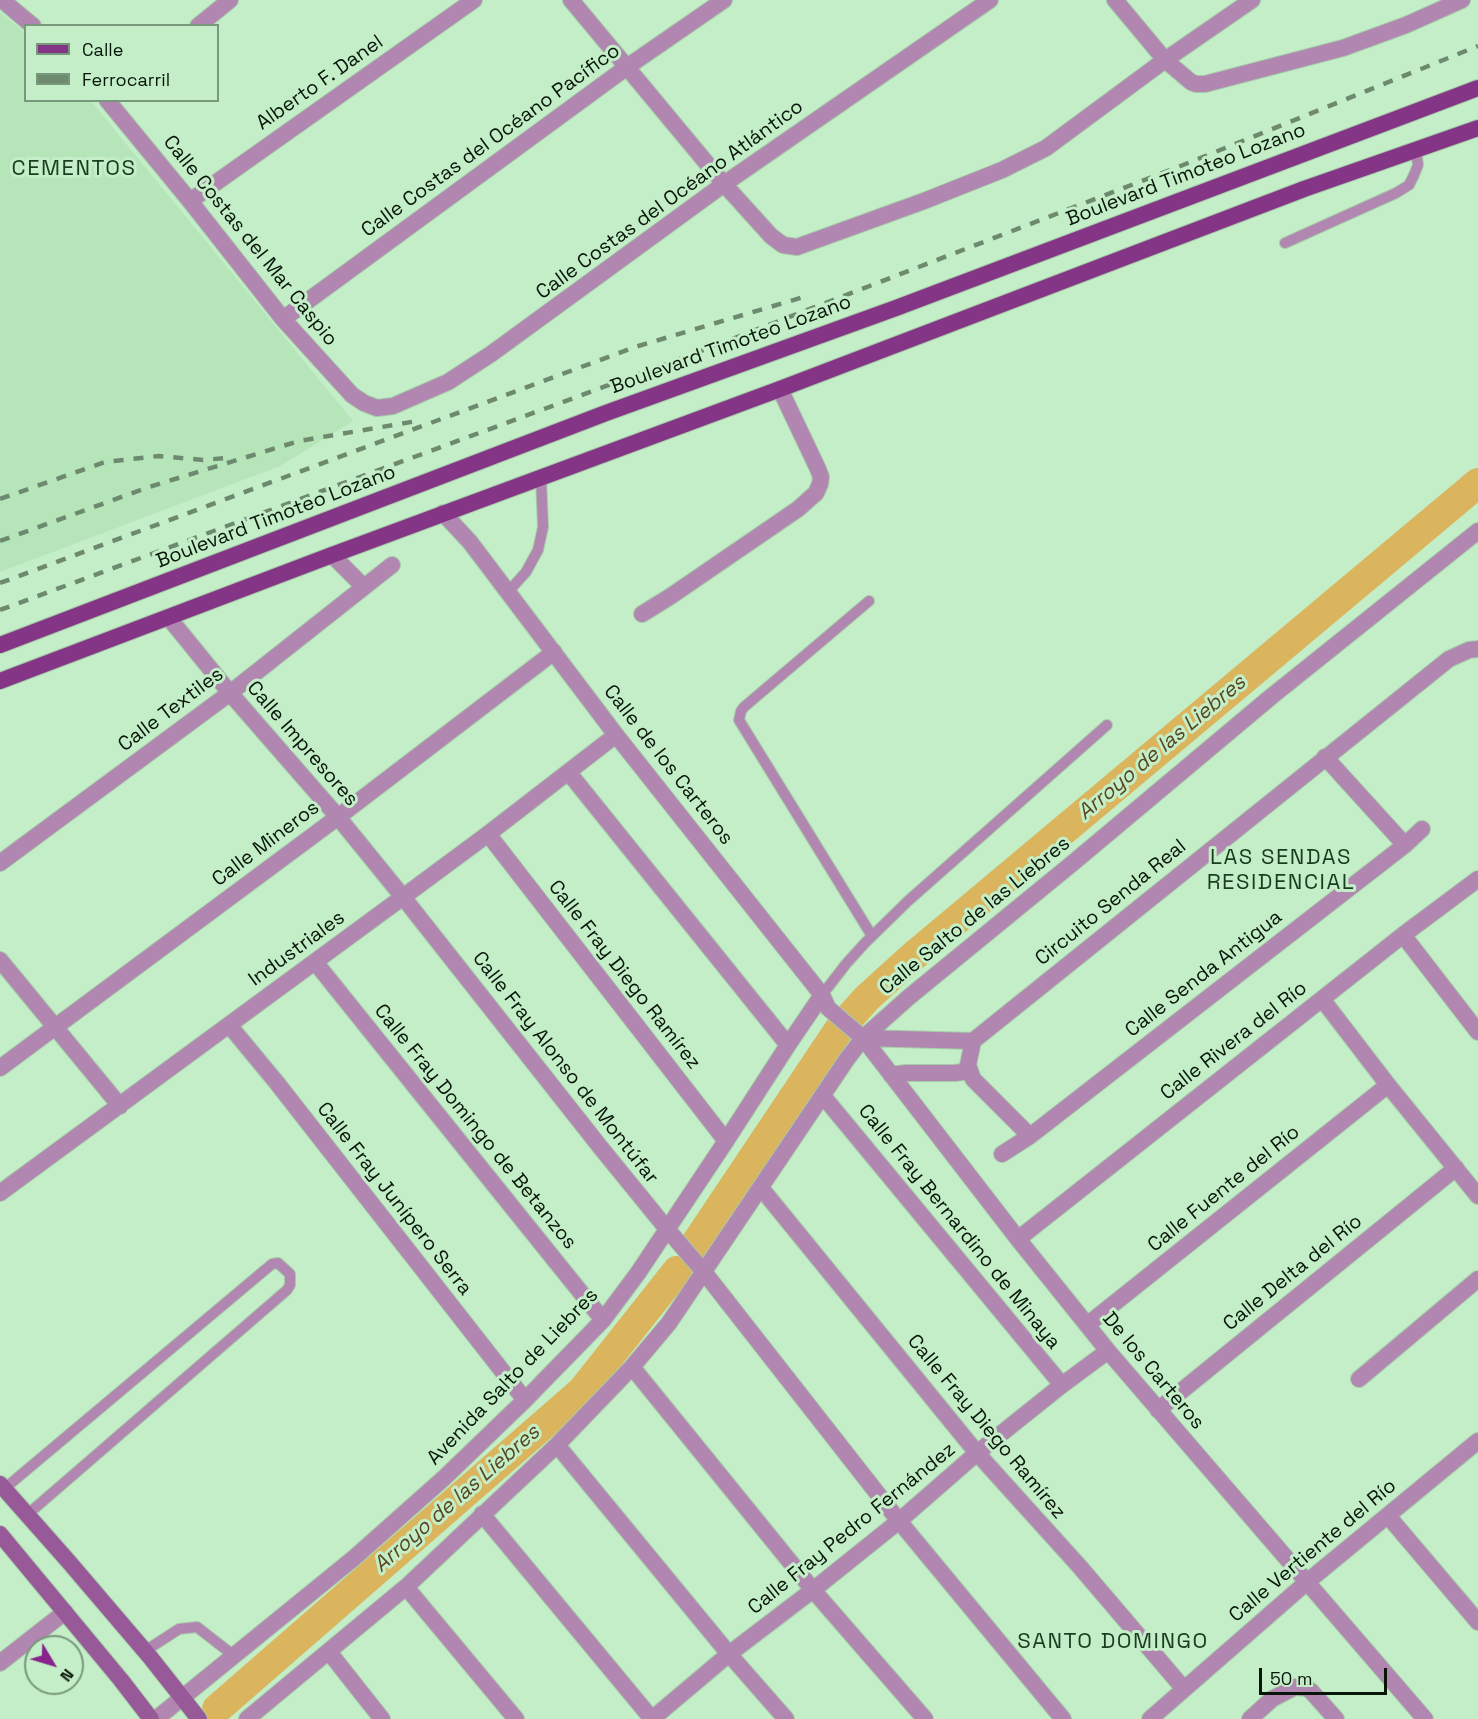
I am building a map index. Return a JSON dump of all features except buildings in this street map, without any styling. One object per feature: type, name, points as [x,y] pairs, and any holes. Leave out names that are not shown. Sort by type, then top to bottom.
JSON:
[{"type":"main road","name":"Boulevard Timoteo Lozano","points":[[0,645],[606,413],[896,308],[1478,88]]},
{"type":"main road","points":[[0,681],[443,513],[780,389],[1304,189],[1478,128]]},
{"type":"main road","points":[[2,1486],[145,1651],[190,1708]]},
{"type":"main road","points":[[0,1534],[151,1719]]},
{"type":"street","points":[[2,0],[31,24]]},
{"type":"street","points":[[200,24],[230,0]]},
{"type":"street","name":"Alberto F. Danel","points":[[190,201],[474,0]]},
{"type":"street","points":[[571,0],[771,237],[783,245],[797,247],[1002,170],[1046,148],[1165,60],[1252,0]]},
{"type":"street","name":"Calle Costas del Océano Pacífico","points":[[283,319],[627,67],[724,0]]},
{"type":"street","name":"Calle Costas del Océano Atlántico","points":[[364,403],[377,408],[393,406],[448,382],[491,354],[724,184],[990,0]]},
{"type":"street","points":[[1115,0],[1165,60],[1196,84],[1205,84],[1342,48],[1406,25],[1462,0]]},
{"type":"street","name":"Calle Costas del Mar Caspio","points":[[109,102],[283,319],[343,386],[364,403]]},
{"type":"street","points":[[642,614],[798,509],[816,493],[821,477],[780,389]]},
{"type":"street","name":"Calle de los Carteros","points":[[443,513],[470,542],[616,735],[825,1002],[858,1034]]},
{"type":"street","name":"Calle Salto de las Liebres","points":[[858,1034],[909,997],[1272,696],[1478,531]]},
{"type":"street","points":[[332,555],[364,587]]},
{"type":"street","name":"Calle Textiles","points":[[0,863],[230,693],[392,565]]},
{"type":"street","name":"Calle Impresores","points":[[169,618],[403,897]]},
{"type":"street","name":"Circuito Senda Real","points":[[972,1041],[1449,659],[1469,650],[1478,649]]},
{"type":"street","name":"Calle Mineros","points":[[0,1068],[338,817],[554,652]]},
{"type":"street","name":"Industriales","points":[[0,1193],[488,834],[616,735]]},
{"type":"street","points":[[1325,757],[1405,845]]},
{"type":"street","points":[[569,773],[788,1045]]},
{"type":"street","name":"Calle Senda Antigua","points":[[1002,1154],[1030,1136],[1405,845],[1422,829]]},
{"type":"street","name":"Calle Fray Diego Ramírez","points":[[488,834],[726,1141]]},
{"type":"street","name":"Calle Rivera del Río","points":[[1018,1239],[1403,935],[1478,879]]},
{"type":"street","name":"Calle Fray Alonso de Montúfar","points":[[403,897],[899,1521],[1063,1719]]},
{"type":"street","points":[[1403,935],[1478,1032]]},
{"type":"street","points":[[0,960],[120,1106]]},
{"type":"street","name":"Calle Fray Domingo de Betanzos","points":[[315,962],[603,1320]]},
{"type":"street","points":[[1322,999],[1478,1196]]},
{"type":"street","name":"Avenida Salto de Liebres","points":[[156,1719],[190,1708],[233,1655],[372,1542],[444,1478],[603,1320],[669,1232],[788,1045],[825,1002]]},
{"type":"street","name":"Calle Fray Junípero Serra","points":[[229,1025],[525,1400]]},
{"type":"street","points":[[247,1719],[406,1587],[557,1445],[632,1367],[669,1323],[700,1268],[761,1188],[847,1059],[858,1034],[972,1041],[968,1060],[969,1071],[978,1084],[1030,1136]]},
{"type":"street","name":"De los Carteros","points":[[858,1034],[1108,1351],[1425,1719]]},
{"type":"street","points":[[891,1075],[969,1071]]},
{"type":"street","name":"Calle Fuente del Río","points":[[1087,1325],[1388,1085]]},
{"type":"street","name":"Calle Fray Bernardino de Minaya","points":[[823,1096],[1062,1385]]},
{"type":"street","name":"Calle Delta del Río","points":[[1158,1410],[1456,1168]]},
{"type":"street","name":"Calle Fray Diego Ramírez","points":[[761,1188],[978,1453],[1080,1567],[1184,1689]]},
{"type":"street","points":[[1359,1379],[1478,1279]]},
{"type":"street","name":"Calle Fray Pedro Fernández","points":[[652,1719],[729,1654],[899,1521],[1062,1385],[1108,1351]]},
{"type":"street","points":[[632,1367],[813,1590],[925,1719]]},
{"type":"street","points":[[557,1445],[729,1654],[786,1719]]},
{"type":"street","name":"Calle Vertiente del Río","points":[[1150,1719],[1307,1582],[1388,1516],[1475,1450]]},
{"type":"street","points":[[482,1514],[652,1719]]},
{"type":"street","points":[[1388,1516],[1478,1622]]},
{"type":"street","points":[[406,1587],[516,1719]]},
{"type":"street","points":[[0,1663],[65,1612]]},
{"type":"street","points":[[329,1652],[382,1719]]},
{"type":"street","points":[[1251,1719],[1272,1699],[1294,1687],[1306,1688],[1336,1719]]},
{"type":"lane","points":[[1285,243],[1409,185],[1418,165],[1416,150]]},
{"type":"lane","points":[[508,592],[526,572],[538,550],[543,527],[541,478]]},
{"type":"lane","points":[[869,601],[744,707],[739,720],[872,936]]},
{"type":"lane","points":[[825,1002],[846,964],[872,936],[908,901],[1107,725]]},
{"type":"lane","points":[[2,1486],[272,1264],[278,1263],[290,1274],[290,1285],[287,1290],[28,1514]]},
{"type":"lane","points":[[145,1651],[179,1629],[197,1627],[233,1655]]},
{"type":"shaded area","points":[[0,12],[24,32],[24,102],[92,102],[353,421],[280,466],[0,572]]},
{"type":"waterway","name":"Arroyo de las Liebres","points":[[849,1018],[867,998],[910,959],[1478,483]]},
{"type":"waterway","name":"Arroyo de las Liebres","points":[[694,1246],[840,1028]]},
{"type":"waterway","name":"Arroyo de las Liebres","points":[[217,1709],[582,1391],[677,1271]]},
{"type":"railway","points":[[0,610],[701,351],[1178,167],[1478,46]]},
{"type":"railway","points":[[0,583],[635,347],[807,296]]},
{"type":"railway","points":[[0,541],[149,487],[299,441],[417,421]]},
{"type":"railway","points":[[0,499],[105,462],[159,456],[203,460],[226,458]]},
{"type":"district","name":"CEMENTOS","points":[[74,169]]},
{"type":"district","name":"LAS SENDAS RESIDENCIAL","points":[[1281,870]]},
{"type":"district","name":"SANTO DOMINGO","points":[[1113,1642]]}]
